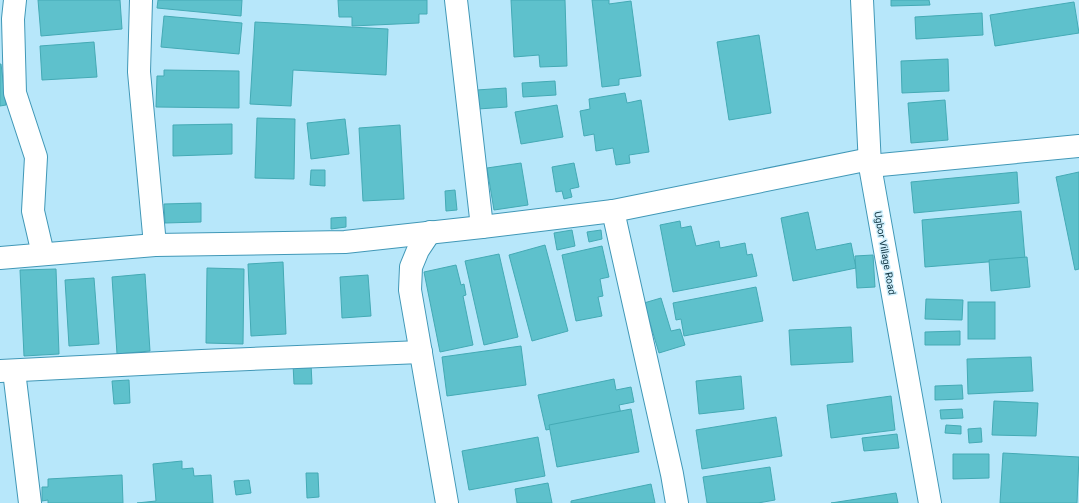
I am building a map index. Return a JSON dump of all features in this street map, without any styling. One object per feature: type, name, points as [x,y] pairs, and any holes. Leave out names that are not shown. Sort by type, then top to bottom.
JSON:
[{"type":"street","points":[[15,0],[13,19],[15,93],[36,157],[33,211],[43,254]]},
{"type":"street","points":[[141,0],[139,72],[154,244]]},
{"type":"street","points":[[456,0],[482,227]]},
{"type":"street","name":"Ugbor Village Road","points":[[862,0],[870,162],[930,503]]},
{"type":"street","points":[[0,258],[154,244],[345,242],[613,211],[870,162],[1079,146]]},
{"type":"street","points":[[613,211],[672,474],[677,503]]},
{"type":"street","points":[[430,232],[418,250],[411,267],[410,290],[447,503]]},
{"type":"street","points":[[30,503],[7,371],[210,360],[421,352]]},
{"type":"building","points":[[38,0],[120,0],[122,29],[41,36]]},
{"type":"building","points":[[158,0],[242,0],[241,16],[157,8]]},
{"type":"building","points":[[338,0],[427,0],[427,14],[419,14],[419,23],[352,26],[352,17],[339,17]]},
{"type":"building","points":[[511,0],[565,0],[567,66],[540,67],[539,55],[514,57]]},
{"type":"building","points":[[592,0],[609,0],[609,4],[631,1],[641,76],[619,79],[619,85],[602,87]]},
{"type":"building","points":[[891,0],[929,0],[930,5],[891,6]]},
{"type":"building","points":[[1074,2],[1079,33],[995,46],[990,15]]},
{"type":"building","points":[[982,13],[983,35],[916,39],[915,17]]},
{"type":"building","points":[[164,16],[242,23],[239,54],[161,47]]},
{"type":"building","points":[[255,22],[388,29],[386,75],[293,70],[291,106],[250,104]]},
{"type":"building","points":[[759,35],[771,113],[729,120],[717,42]]},
{"type":"building","points":[[94,42],[97,77],[42,80],[40,46]]},
{"type":"building","points":[[948,59],[949,91],[902,93],[901,61]]},
{"type":"building","points":[[0,64],[6,105],[0,106]]},
{"type":"building","points":[[164,70],[239,71],[239,108],[156,107],[157,76],[164,76]]},
{"type":"building","points":[[555,81],[556,95],[523,97],[522,83]]},
{"type":"building","points":[[506,88],[507,107],[478,109],[477,90]]},
{"type":"building","points":[[625,93],[627,103],[641,100],[649,152],[629,155],[630,163],[616,165],[613,148],[596,151],[594,134],[584,136],[580,111],[590,109],[589,99]]},
{"type":"building","points":[[945,100],[948,140],[911,143],[908,103]]},
{"type":"building","points":[[557,105],[563,137],[521,144],[515,112]]},
{"type":"building","points":[[257,118],[295,119],[294,179],[255,178]]},
{"type":"building","points":[[345,119],[349,154],[311,159],[307,123]]},
{"type":"building","points":[[232,124],[232,154],[173,156],[173,125]]},
{"type":"building","points":[[400,125],[404,199],[363,201],[359,128]]},
{"type":"building","points":[[521,163],[528,205],[494,210],[487,168]]},
{"type":"building","points":[[574,163],[579,187],[570,189],[572,197],[564,199],[562,191],[556,192],[552,167]]},
{"type":"building","points":[[311,170],[325,170],[325,186],[310,185]]},
{"type":"building","points":[[1017,172],[1019,203],[914,213],[911,182]]},
{"type":"building","points":[[1079,172],[1079,269],[1075,270],[1056,177]]},
{"type":"building","points":[[455,190],[457,210],[446,211],[445,191]]},
{"type":"building","points":[[201,203],[201,222],[165,223],[164,204]]},
{"type":"building","points":[[1021,211],[1025,259],[925,267],[922,220]]},
{"type":"building","points":[[808,212],[816,250],[851,243],[856,268],[793,281],[781,218]]},
{"type":"building","points":[[346,217],[346,227],[331,229],[331,218]]},
{"type":"building","points":[[680,221],[681,228],[691,226],[696,246],[719,241],[720,248],[745,243],[747,255],[752,254],[757,276],[673,292],[660,225]]},
{"type":"building","points":[[572,230],[575,246],[557,250],[554,233]]},
{"type":"building","points":[[601,230],[602,239],[589,242],[587,232]]},
{"type":"building","points":[[545,245],[568,331],[532,341],[509,255]]},
{"type":"building","points":[[602,246],[609,277],[600,279],[603,296],[598,297],[602,316],[576,321],[562,255]]},
{"type":"building","points":[[499,254],[518,337],[484,345],[465,261]]},
{"type":"building","points":[[873,255],[875,287],[857,288],[855,256]]},
{"type":"building","points":[[1027,257],[1030,287],[991,291],[989,260]]},
{"type":"building","points":[[283,262],[286,334],[251,336],[248,264]]},
{"type":"building","points":[[456,265],[461,285],[464,284],[466,295],[463,296],[473,345],[440,352],[424,272]]},
{"type":"building","points":[[207,268],[244,269],[243,344],[206,343]]},
{"type":"building","points":[[56,269],[59,354],[24,356],[20,270]]},
{"type":"building","points":[[145,274],[150,351],[117,354],[112,277]]},
{"type":"building","points":[[368,275],[371,316],[342,318],[340,277]]},
{"type":"building","points":[[94,278],[99,344],[69,346],[65,280]]},
{"type":"building","points":[[756,287],[763,321],[684,336],[681,319],[676,320],[673,303]]},
{"type":"building","points":[[661,298],[671,331],[680,329],[685,345],[659,353],[644,303]]},
{"type":"building","points":[[926,299],[963,300],[962,320],[925,319]]},
{"type":"building","points":[[968,302],[995,302],[995,339],[968,339]]},
{"type":"building","points":[[851,327],[853,362],[791,365],[789,330]]},
{"type":"building","points":[[960,331],[960,345],[925,345],[925,332]]},
{"type":"building","points":[[521,346],[526,385],[447,396],[442,357]]},
{"type":"building","points":[[1031,357],[1033,391],[968,394],[967,359]]},
{"type":"building","points":[[293,364],[311,364],[312,384],[294,384]]},
{"type":"building","points":[[741,376],[744,409],[699,414],[696,381]]},
{"type":"building","points":[[614,379],[616,390],[631,387],[634,402],[619,405],[621,414],[546,430],[538,395]]},
{"type":"building","points":[[129,380],[130,403],[114,404],[112,381]]},
{"type":"building","points":[[962,385],[963,399],[935,400],[935,386]]},
{"type":"building","points":[[891,396],[895,430],[831,438],[827,405]]},
{"type":"building","points":[[994,401],[1038,403],[1036,436],[992,435]]},
{"type":"building","points":[[631,409],[639,452],[557,467],[549,425]]},
{"type":"building","points":[[962,409],[963,418],[941,419],[940,410]]},
{"type":"building","points":[[776,417],[782,456],[702,469],[696,430]]},
{"type":"building","points":[[946,425],[961,426],[961,434],[945,433]]},
{"type":"building","points":[[981,428],[982,442],[969,443],[968,429]]},
{"type":"building","points":[[897,434],[899,448],[864,451],[862,438]]},
{"type":"building","points":[[538,437],[545,476],[469,490],[462,451]]},
{"type":"building","points":[[1003,453],[1079,457],[1077,503],[1000,503]]},
{"type":"building","points":[[953,454],[989,454],[989,478],[953,479]]},
{"type":"building","points":[[182,461],[182,469],[193,468],[194,476],[211,475],[213,503],[137,503],[156,501],[153,464]]},
{"type":"building","points":[[770,467],[775,500],[758,503],[707,503],[703,477]]},
{"type":"building","points":[[306,473],[318,473],[319,497],[307,498]]},
{"type":"building","points":[[122,475],[123,503],[48,503],[48,500],[42,501],[42,487],[48,487],[48,479]]},
{"type":"building","points":[[249,480],[251,493],[236,495],[234,481]]},
{"type":"building","points":[[548,483],[552,503],[517,503],[515,489]]},
{"type":"building","points":[[651,484],[655,503],[571,503],[571,501]]},
{"type":"building","points":[[896,493],[898,503],[831,503]]}]
